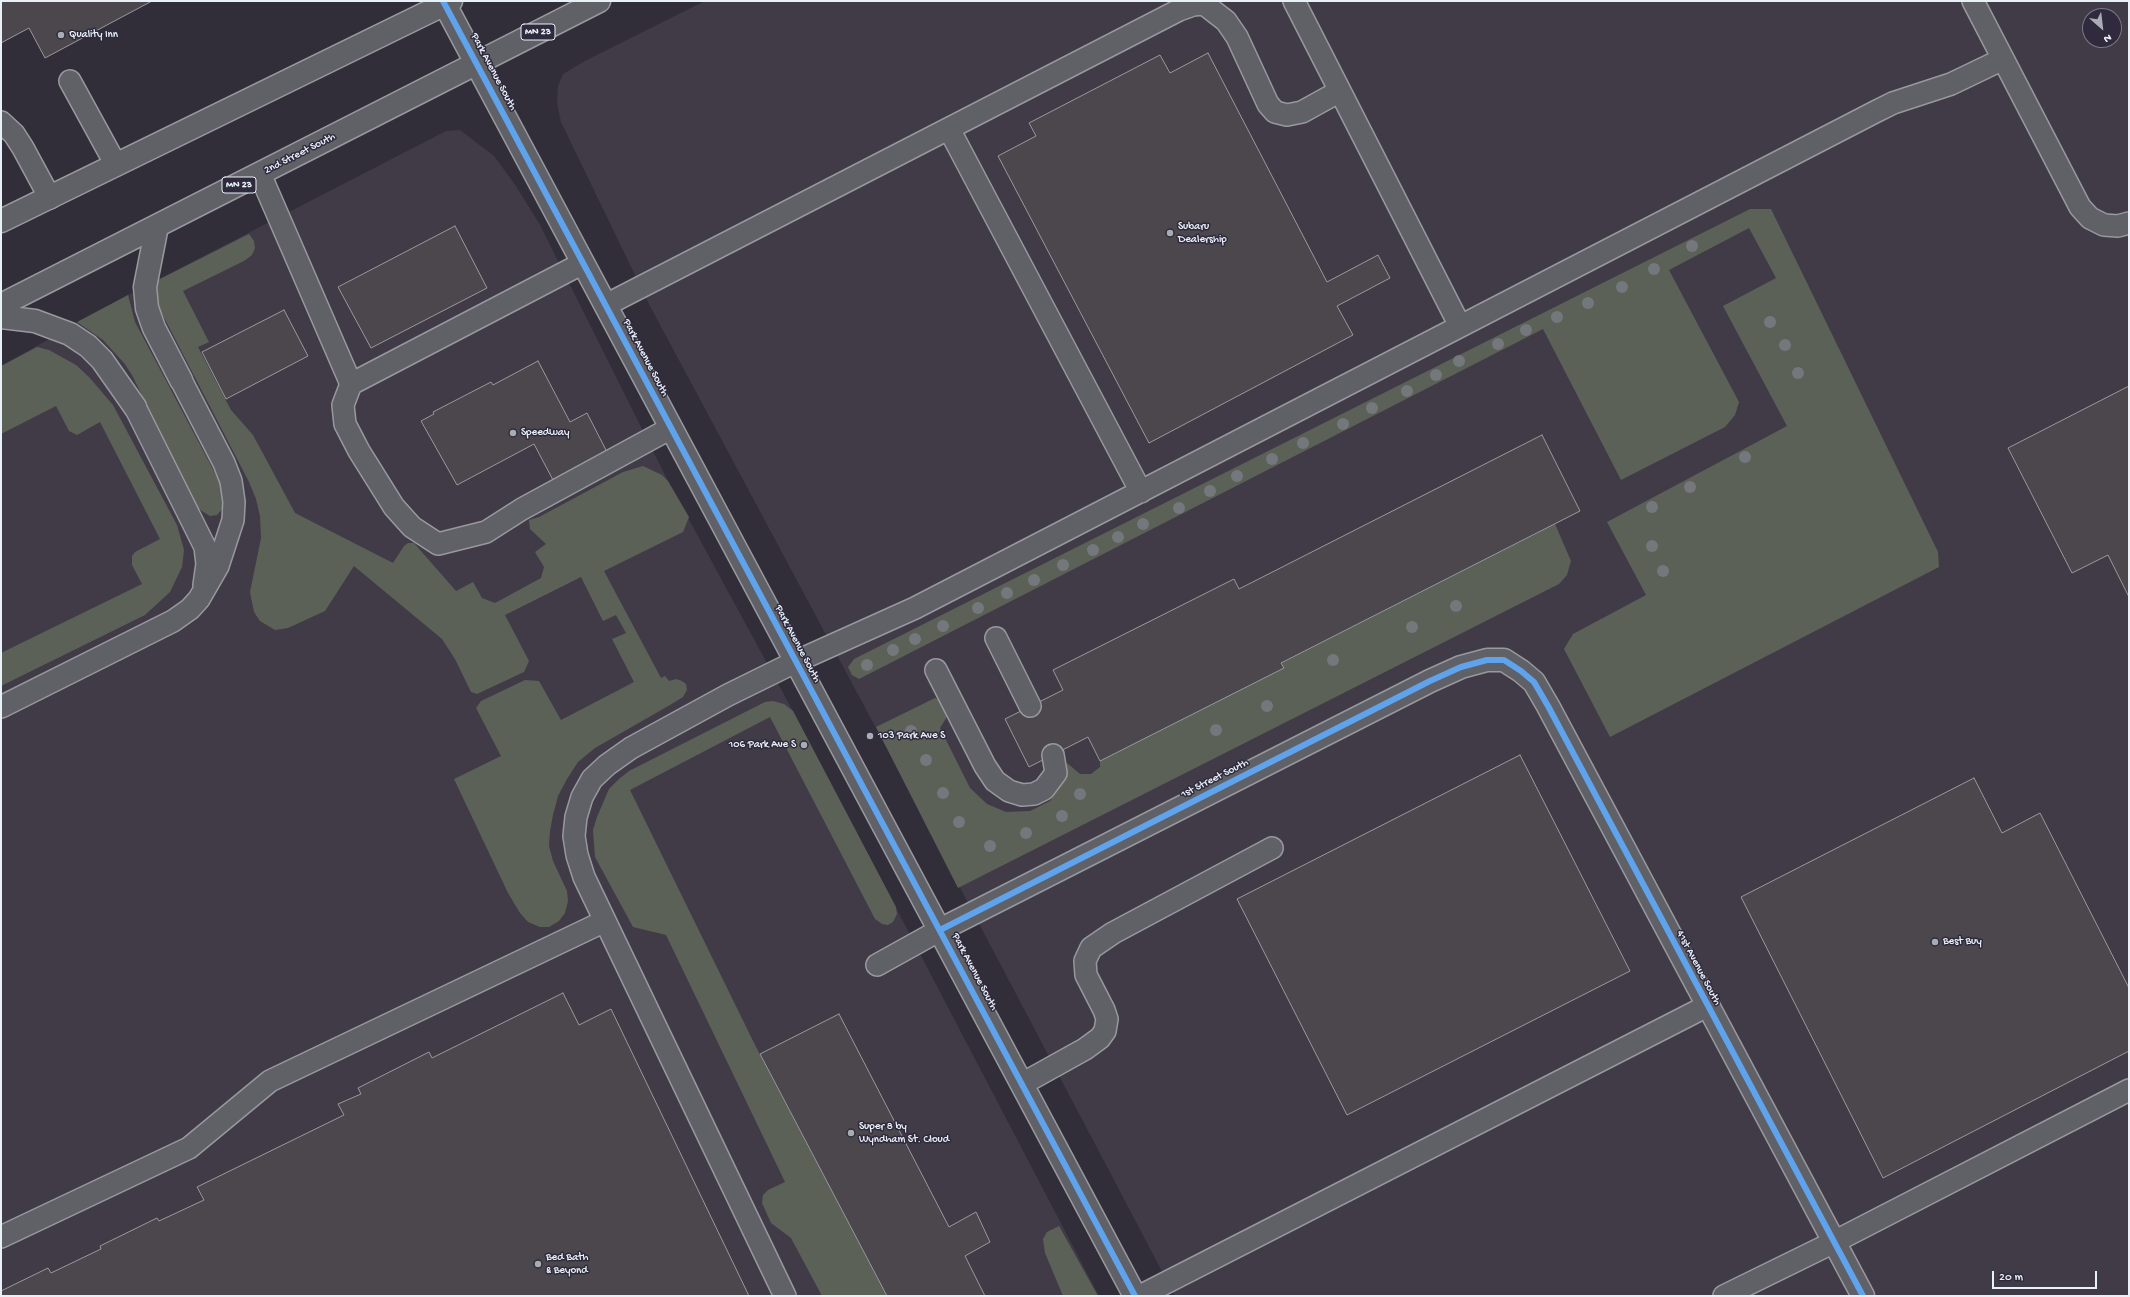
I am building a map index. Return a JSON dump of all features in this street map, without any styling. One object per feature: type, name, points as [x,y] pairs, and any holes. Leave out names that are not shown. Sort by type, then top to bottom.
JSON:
[{"type":"main road","name":"2nd Street South","points":[[1,306],[599,1]]},
{"type":"main road","name":"Park Avenue South","points":[[446,2],[795,662],[1135,1296]]},
{"type":"main road","points":[[1,221],[446,2]]},
{"type":"main road","points":[[157,226],[145,287],[147,308],[154,328],[181,380]]},
{"type":"main road","points":[[1,317],[35,322],[76,338],[102,360],[135,407]]},
{"type":"main road","name":"1st Street South","points":[[940,930],[1430,681],[1461,667],[1487,660],[1504,660]]},
{"type":"main road","name":"41st Avenue South","points":[[1504,660],[1521,670],[1534,682],[1548,706],[1863,1296]]},
{"type":"lane","points":[[1294,1],[1460,326]]},
{"type":"lane","points":[[1973,1],[2080,207],[2090,218],[2104,225],[2118,226],[2129,223]]},
{"type":"lane","points":[[606,305],[1179,10],[1193,5],[1204,4],[1226,21],[1237,37],[1268,104],[1275,112],[1286,115],[1302,112],[1340,91]]},
{"type":"lane","points":[[785,1296],[584,877],[577,855],[574,836],[576,817],[582,797],[592,779],[607,764],[631,748],[728,695],[795,662],[915,608],[1874,112],[1893,103],[1951,84],[2003,59]]},
{"type":"lane","points":[[70,81],[116,165]]},
{"type":"lane","points":[[1,122],[14,134],[50,198]]},
{"type":"lane","points":[[949,129],[1141,492]]},
{"type":"lane","points":[[260,174],[351,384]]},
{"type":"lane","points":[[583,262],[351,384],[343,405],[345,424],[359,451],[394,507],[412,527],[438,544],[486,532],[522,509],[671,428]]},
{"type":"lane","points":[[1,707],[173,621],[190,609],[199,599],[218,566],[232,520],[234,502],[231,481],[224,463],[181,380]]},
{"type":"lane","points":[[135,407],[205,547],[207,564],[206,582],[199,599]]},
{"type":"lane","points":[[996,638],[1030,706]]},
{"type":"lane","points":[[936,670],[985,766],[995,781],[1009,792],[1022,795],[1034,794],[1044,789],[1056,773],[1053,755]]},
{"type":"lane","points":[[1022,1084],[1085,1049],[1100,1038],[1105,1031],[1107,1019],[1104,1010],[1086,975],[1086,961],[1091,948],[1113,933],[1272,848]]},
{"type":"lane","points":[[1,1237],[189,1148],[270,1082],[605,921]]},
{"type":"lane","points":[[877,965],[940,930]]},
{"type":"lane","points":[[1140,1296],[1707,1006]]},
{"type":"lane","points":[[1724,1296],[1746,1291],[1834,1242],[2129,1090]]},
{"type":"shaded area","points":[[705,1],[2129,1],[2129,1296],[1175,1296],[884,743],[650,306],[561,122],[557,103],[558,86],[563,74],[585,61]]},
{"type":"shaded area","points":[[460,130],[494,156],[516,186],[540,225],[668,481],[793,711],[1099,1296],[1,1296],[1,366],[128,295],[446,131]]},
{"type":"shaded area","points":[[1750,209],[1771,209],[1938,552],[1939,567],[1610,737],[1564,649],[1573,634],[1646,595],[1607,522],[1787,426],[1723,306],[1776,278],[1749,228],[1669,270],[1739,402],[1735,415],[1725,427],[1621,480],[1543,329],[859,679],[852,675],[848,667],[854,659]]},
{"type":"shaded area","points":[[249,234],[254,241],[255,248],[252,255],[244,261],[183,291],[209,342],[198,347],[231,410],[253,435],[295,513],[393,563],[404,546],[408,543],[414,543],[456,591],[473,582],[482,598],[495,603],[541,578],[544,567],[535,552],[546,544],[530,529],[529,520],[539,517],[623,472],[643,466],[662,475],[668,481],[689,517],[683,532],[604,571],[661,678],[665,676],[669,681],[676,679],[682,681],[686,684],[687,690],[683,697],[595,748],[578,762],[567,779],[558,796],[550,831],[549,846],[553,861],[567,891],[568,901],[565,913],[559,921],[549,927],[540,927],[528,922],[520,913],[508,893],[454,779],[501,756],[476,708],[481,701],[525,680],[539,681],[561,720],[634,682],[612,639],[626,633],[616,615],[603,621],[581,577],[505,615],[529,661],[524,672],[477,694],[471,692],[455,659],[442,639],[354,566],[325,611],[288,628],[275,630],[260,621],[254,612],[250,592],[261,538],[260,516],[256,499],[249,482],[155,300],[156,281]]},
{"type":"shaded area","points":[[128,295],[135,322],[225,492],[226,505],[217,515],[210,516],[197,508],[132,375],[124,363],[103,340],[77,322]]},
{"type":"shaded area","points":[[37,347],[49,350],[76,365],[89,377],[113,405],[177,525],[184,550],[182,567],[170,592],[145,615],[1,686],[1,653],[142,584],[132,565],[132,556],[135,552],[160,539],[100,422],[77,435],[69,431],[56,406],[1,434],[1,366]]},
{"type":"shaded area","points":[[1555,524],[1571,561],[1567,575],[1559,584],[958,888],[876,727],[935,698],[942,701],[948,715],[940,728],[970,788],[987,804],[1006,812],[1030,811],[1050,801],[1067,778],[1067,763],[1080,774],[1091,774],[1100,767],[1100,761],[1283,668],[1281,663]]},
{"type":"shaded area","points":[[773,701],[784,704],[793,711],[896,907],[897,914],[893,922],[888,925],[882,924],[875,919],[770,717],[630,790],[756,1047],[887,1296],[822,1296],[791,1238],[771,1223],[762,1203],[763,1195],[768,1190],[785,1182],[666,935],[633,927],[595,857],[593,830],[597,817],[609,789],[619,779],[629,771],[765,702]]},
{"type":"shaded area","points":[[1059,1226],[1098,1296],[1063,1296],[1045,1253],[1043,1239],[1047,1232]]},
{"type":"building","name":"Quality Inn","points":[[1,1],[152,1],[45,58],[29,28],[1,43]]},
{"type":"building","points":[[1208,53],[1327,282],[1378,255],[1390,278],[1337,306],[1353,335],[1149,443],[998,156],[1036,136],[1029,123],[1160,55],[1170,73]]},
{"type":"building","points":[[455,226],[487,288],[371,348],[338,287]]},
{"type":"building","points":[[284,310],[308,356],[226,399],[202,352]]},
{"type":"building","name":"Speedway","points":[[538,361],[570,422],[587,413],[607,452],[553,480],[534,444],[457,485],[421,421],[434,414],[433,412],[491,382],[493,385]]},
{"type":"building","points":[[2129,386],[2129,597],[2108,555],[2072,573],[2008,448]]},
{"type":"building","points":[[1542,435],[1580,511],[1281,663],[1284,668],[1100,761],[1088,737],[1029,767],[1005,719],[1063,690],[1053,670],[1234,579],[1239,589]]},
{"type":"building","points":[[1520,755],[1630,971],[1347,1115],[1237,899]]},
{"type":"building","name":"Best Buy","points":[[1974,778],[2002,833],[2040,813],[2129,988],[2129,1051],[1883,1178],[1741,897]]},
{"type":"building","points":[[563,993],[579,1025],[611,1009],[749,1296],[1,1296],[1,1291],[48,1268],[51,1273],[101,1249],[100,1246],[157,1218],[159,1221],[204,1200],[197,1187],[344,1115],[338,1104],[361,1094],[358,1088],[429,1052],[432,1058]]},
{"type":"building","name":"Super 8 by Wyndham St. Cloud","points":[[839,1014],[949,1227],[976,1212],[990,1242],[965,1256],[985,1296],[887,1296],[760,1054]]},
{"type":"cycle path","points":[[443,1],[1135,1296]]},
{"type":"cycle path","points":[[940,930],[1430,681],[1461,667],[1487,660],[1504,660],[1534,682],[1548,706],[1863,1296]]},
{"type":"place","name":"Quality Inn","points":[[61,35]]},
{"type":"place","name":"Subaru Dealership","points":[[1170,233]]},
{"type":"place","name":"Speedway","points":[[513,433]]},
{"type":"place","name":"103 Park Ave S","points":[[870,736]]},
{"type":"place","name":"106 Park Ave S","points":[[804,745]]},
{"type":"place","name":"Best Buy","points":[[1935,942]]},
{"type":"place","name":"Super 8 by Wyndham St. Cloud","points":[[851,1133]]},
{"type":"place","name":"Bed Bath & Beyond","points":[[538,1264]]}]
